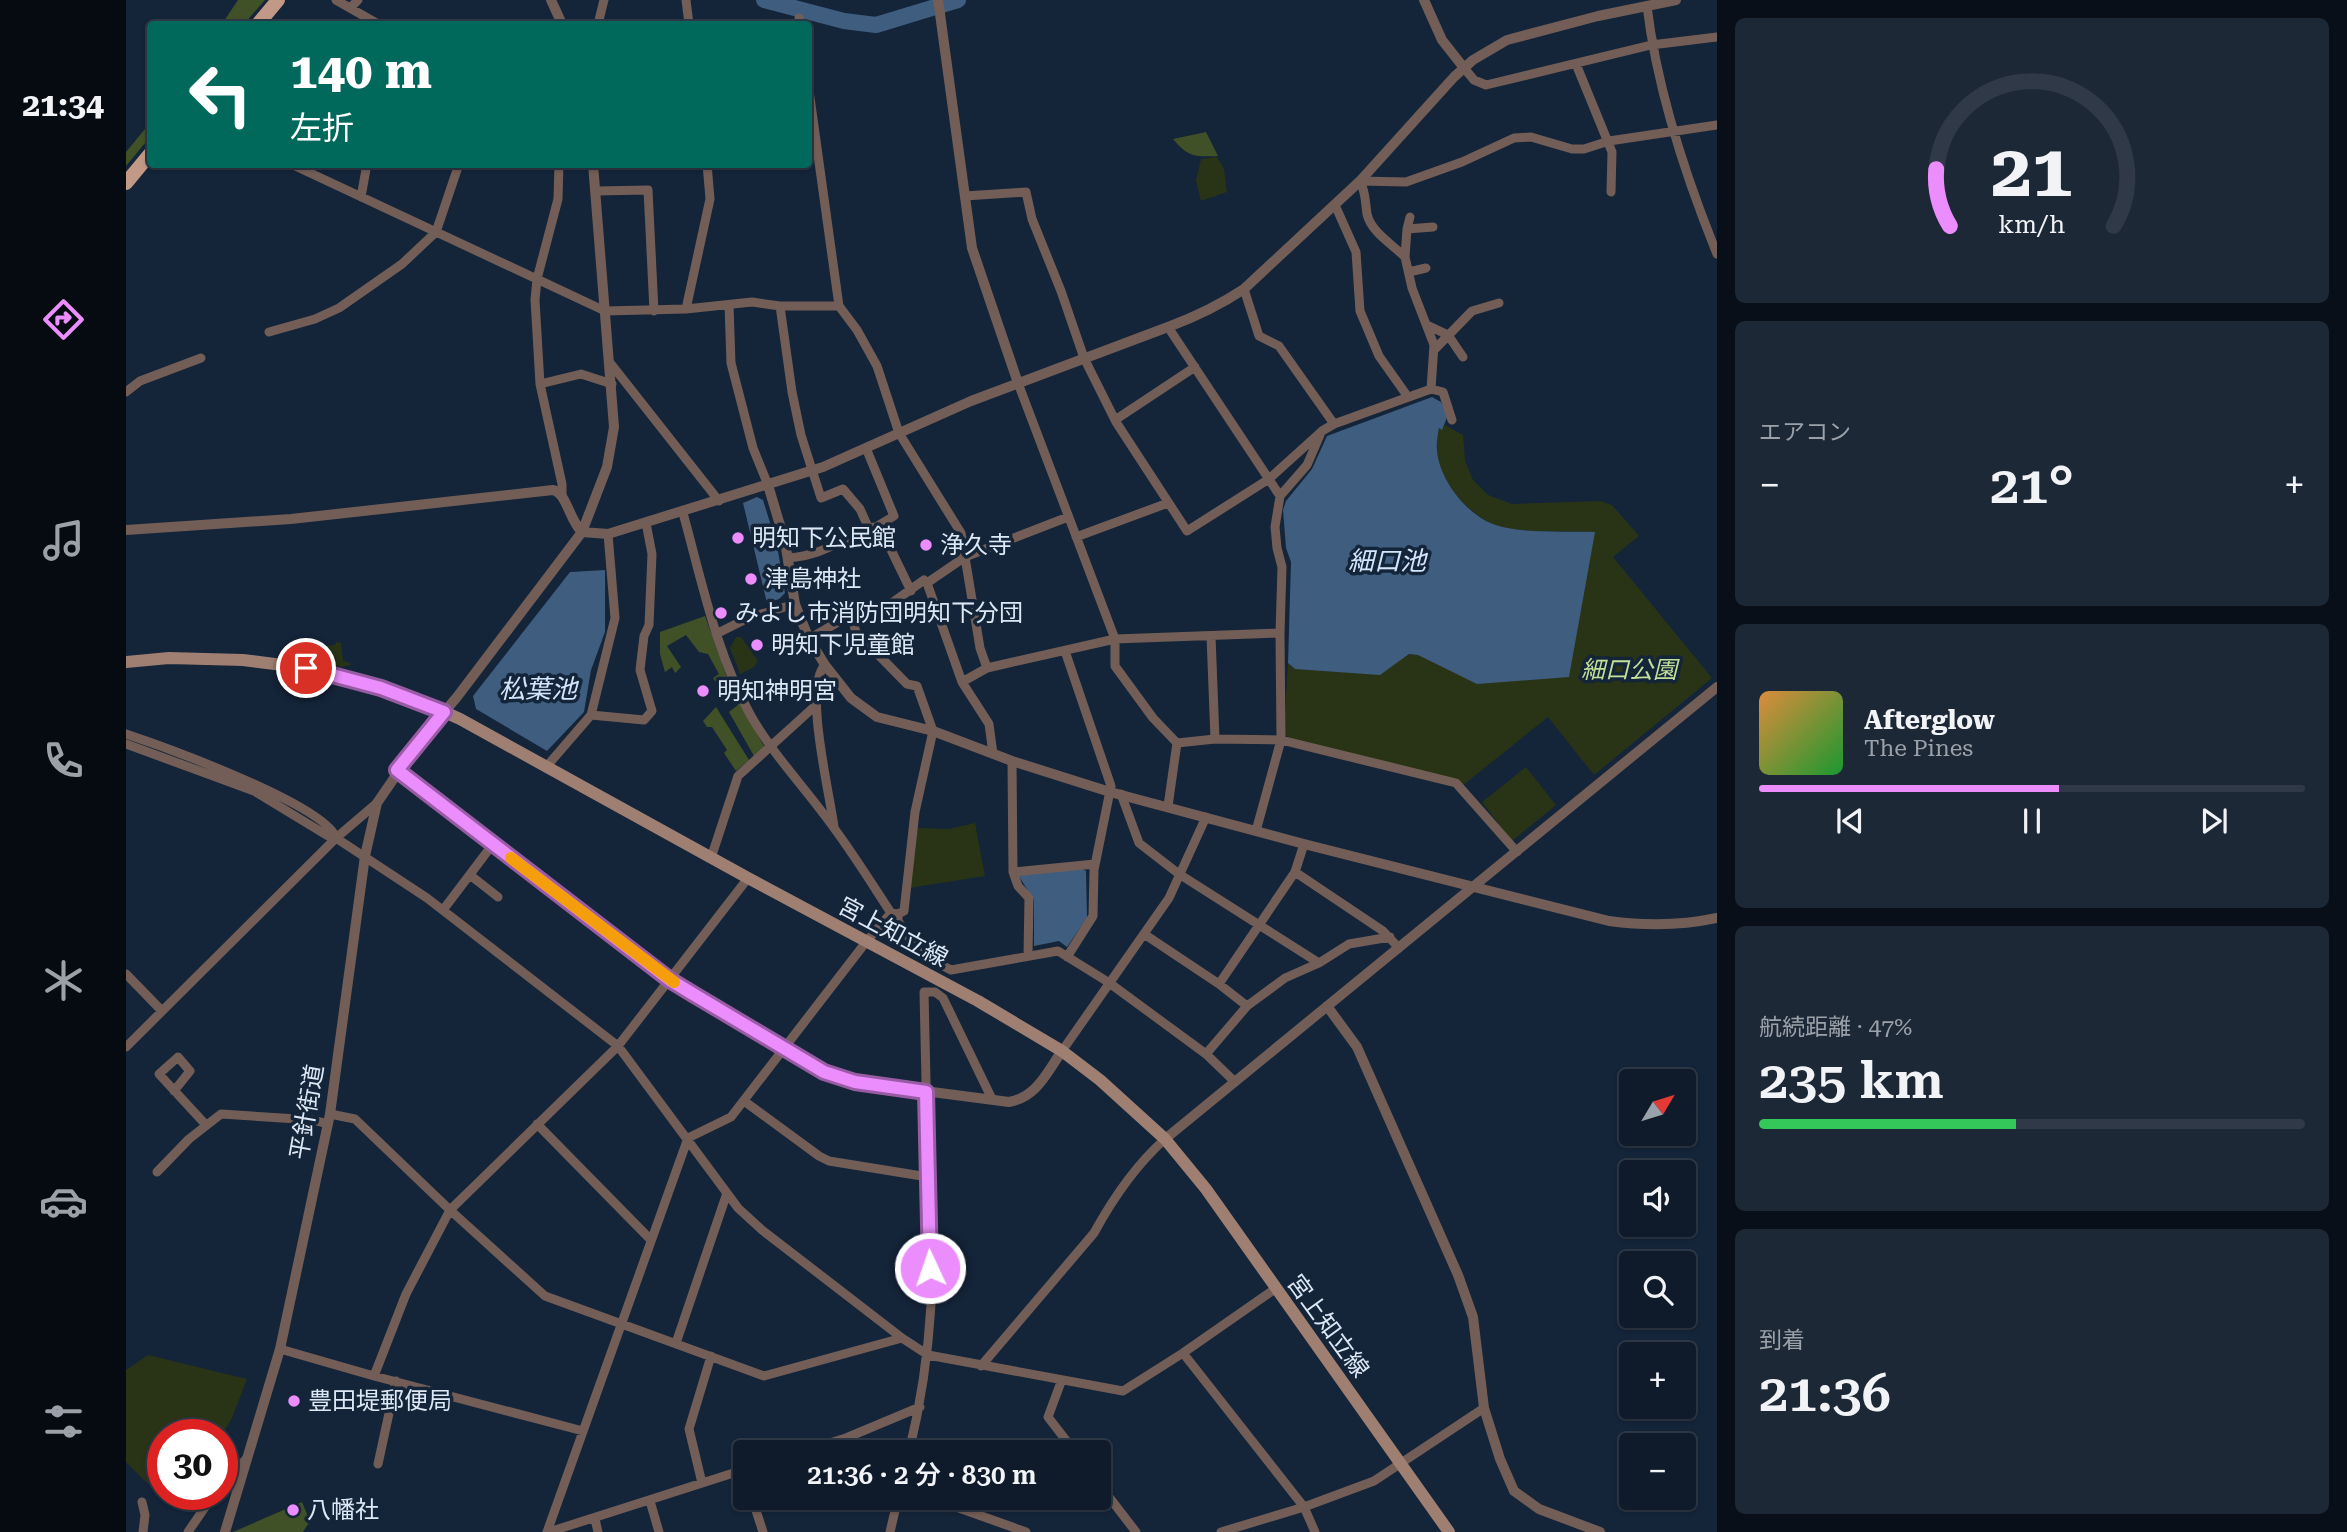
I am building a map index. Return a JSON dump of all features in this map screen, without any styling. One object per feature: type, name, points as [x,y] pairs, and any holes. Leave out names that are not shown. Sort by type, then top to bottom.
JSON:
[{"type":"main road","points":[[260,21],[278,0]]},
{"type":"main road","points":[[126,183],[147,158]]},
{"type":"main road","name":"宮上知立線","points":[[126,662],[169,658],[243,660],[306,668],[381,688],[444,712],[978,1001],[1062,1051],[1100,1080],[1165,1139],[1206,1189],[1450,1532]]},
{"type":"street","points":[[336,0],[373,21]]},
{"type":"street","points":[[350,8],[358,0]]},
{"type":"street","points":[[551,0],[561,21]]},
{"type":"street","points":[[599,21],[604,0]]},
{"type":"street","points":[[686,0],[690,21]]},
{"type":"street","points":[[938,0],[972,248],[1018,383],[1115,639],[1115,666],[1153,718],[1177,743]]},
{"type":"street","points":[[1424,0],[1442,40],[1474,80],[1486,85],[1651,45],[1717,37]]},
{"type":"street","points":[[559,168],[558,199],[537,279],[535,300],[540,384],[562,484],[562,495],[571,519],[582,532],[608,534],[812,471],[1018,383],[1197,316],[1244,289],[1335,205],[1464,68],[1507,40],[1531,32],[1676,0]]},
{"type":"street","points":[[1647,6],[1651,45],[1680,156],[1717,254]]},
{"type":"street","points":[[1576,64],[1609,141],[1612,152],[1611,192]]},
{"type":"street","points":[[812,112],[839,306],[857,330],[877,366],[899,433],[961,533],[980,648],[987,668]]},
{"type":"street","points":[[1360,181],[1406,182],[1462,162],[1514,138],[1531,137],[1572,149],[1584,149],[1609,141],[1717,125]]},
{"type":"street","points":[[299,168],[605,311],[654,311],[752,302],[780,306],[839,306]]},
{"type":"street","points":[[361,197],[366,168]]},
{"type":"street","points":[[269,332],[315,319],[339,308],[402,264],[436,233],[459,168]]},
{"type":"street","name":"平針街道","points":[[225,1532],[280,1349],[329,1119],[365,856],[377,803],[397,770],[582,532],[607,467],[614,427],[593,168]]},
{"type":"street","points":[[686,309],[710,199],[707,168]]},
{"type":"street","points":[[1360,181],[1366,192],[1367,214],[1372,225],[1405,257]]},
{"type":"street","points":[[596,191],[648,190],[654,311]]},
{"type":"street","points":[[965,196],[1026,192],[1032,219],[1084,358],[1115,420],[1187,531],[1269,479],[1322,431],[1334,424],[1431,389],[1443,392],[1452,421]]},
{"type":"street","points":[[1335,205],[1356,252],[1360,310],[1379,356],[1408,397]]},
{"type":"street","points":[[1409,217],[1405,257],[1435,349],[1431,389]]},
{"type":"street","points":[[1407,229],[1433,227]]},
{"type":"street","points":[[1409,272],[1426,268]]},
{"type":"street","points":[[1244,289],[1259,336],[1279,346],[1334,424]]},
{"type":"street","points":[[1435,349],[1472,311],[1499,303]]},
{"type":"street","points":[[729,305],[731,363],[753,448],[768,485],[788,558],[795,604],[809,639],[825,665],[851,698],[867,711],[890,721],[933,731],[1012,761],[1115,793],[1609,921],[1644,926],[1673,925],[1717,918]]},
{"type":"street","points":[[780,306],[801,435],[821,498],[843,489],[860,509],[869,529]]},
{"type":"street","points":[[1427,325],[1448,335],[1463,357]]},
{"type":"street","points":[[1168,327],[1280,496]]},
{"type":"street","points":[[126,393],[140,381],[201,358]]},
{"type":"street","points":[[611,365],[719,500]]},
{"type":"street","points":[[1115,420],[1195,367]]},
{"type":"street","points":[[540,384],[581,374],[612,384]]},
{"type":"street","points":[[1256,831],[1281,740],[1282,568],[1276,527],[1280,496],[1307,465],[1322,431]]},
{"type":"street","points":[[788,558],[824,551],[879,526],[894,516],[866,447]]},
{"type":"street","points":[[126,530],[291,519],[553,490],[562,495]]},
{"type":"street","points":[[1076,537],[1168,503]]},
{"type":"street","points":[[683,513],[716,634],[730,673],[751,715],[771,748],[834,828],[895,913],[920,954],[951,970],[1058,951],[1108,982],[1206,1054],[1235,1082]]},
{"type":"street","points":[[927,583],[965,557],[1068,517]]},
{"type":"street","points":[[591,715],[644,720],[652,711],[640,670],[644,636],[649,625],[652,554],[646,523]]},
{"type":"street","points":[[879,526],[911,591]]},
{"type":"street","points":[[547,766],[591,715],[615,618],[608,534]]},
{"type":"street","points":[[809,639],[838,622],[889,605],[924,580],[962,682],[989,724],[993,754]]},
{"type":"street","points":[[716,634],[748,618],[795,604]]},
{"type":"street","points":[[548,1532],[688,1138],[731,1117],[866,942],[895,913],[904,911],[915,812],[933,731],[917,686],[907,684],[856,632],[852,619]]},
{"type":"street","points":[[962,682],[987,668],[1115,639],[1280,633]]},
{"type":"street","points":[[1211,636],[1214,739]]},
{"type":"street","points":[[1065,651],[1111,786],[1139,843],[1180,874],[1319,963]]},
{"type":"street","points":[[825,665],[818,676],[815,706],[834,828]]},
{"type":"street","points":[[981,1366],[1094,1233],[1113,1202],[1165,1139],[1717,687]]},
{"type":"street","points":[[710,858],[738,776],[815,706]]},
{"type":"street","points":[[126,734],[267,789],[323,824],[335,833],[336,838]]},
{"type":"street","points":[[1177,743],[1214,739],[1281,740],[1456,783],[1517,852]]},
{"type":"street","points":[[1168,806],[1177,743]]},
{"type":"street","points":[[126,744],[254,791],[365,856],[443,910],[618,1046],[738,1208],[762,1230],[928,1355],[1061,1382],[1123,1391],[1275,1289]]},
{"type":"street","points":[[1012,761],[1013,872],[1018,886],[1030,898],[1028,955]]},
{"type":"street","points":[[397,770],[670,980],[824,1072],[855,1082],[1009,1102],[1026,1097],[1036,1088],[1169,898],[1206,817]]},
{"type":"street","points":[[1067,957],[1093,916],[1096,864],[1115,793]]},
{"type":"street","points":[[126,1047],[336,838],[377,803]]},
{"type":"street","points":[[443,910],[493,844]]},
{"type":"street","points":[[1219,984],[1295,872],[1304,844]]},
{"type":"street","points":[[1013,872],[1096,864]]},
{"type":"street","points":[[1295,872],[1390,937],[1399,948]]},
{"type":"street","points":[[470,875],[498,897]]},
{"type":"street","points":[[374,1376],[406,1294],[450,1210],[618,1046],[748,878]]},
{"type":"street","points":[[1144,934],[1247,1006]]},
{"type":"street","points":[[1206,1054],[1247,1006],[1285,978],[1319,963],[1349,944],[1390,937]]},
{"type":"street","points":[[126,974],[162,1011]]},
{"type":"street","points":[[912,1440],[928,1355],[932,1286],[928,1245],[924,992],[935,992],[943,998],[992,1099]]},
{"type":"street","points":[[1327,1006],[1357,1047],[1458,1275],[1473,1317],[1484,1408],[1500,1459],[1514,1491],[1539,1508],[1600,1532]]},
{"type":"street","points":[[174,1091],[206,1125]]},
{"type":"street","points":[[744,1101],[818,1156],[829,1161],[928,1177]]},
{"type":"street","points":[[157,1172],[189,1139],[222,1114],[313,1121],[355,1119],[532,1287],[545,1296],[764,1376],[902,1338]]},
{"type":"street","points":[[537,1124],[651,1240]]},
{"type":"street","points":[[676,1343],[727,1192]]},
{"type":"street","points":[[280,1349],[583,1431]]},
{"type":"street","points":[[1183,1353],[1304,1507],[1315,1532]]},
{"type":"street","points":[[702,1483],[689,1429],[711,1356]]},
{"type":"street","points":[[378,1464],[396,1381]]},
{"type":"street","points":[[1061,1382],[1048,1417],[1066,1440]]},
{"type":"street","points":[[839,1440],[920,1407]]},
{"type":"street","points":[[1221,1532],[1304,1507],[1374,1481],[1484,1408]]},
{"type":"street","points":[[238,1466],[249,1457]]},
{"type":"street","points":[[548,1532],[702,1483],[733,1476]]},
{"type":"street","points":[[1111,1500],[1136,1532]]},
{"type":"street","points":[[650,1501],[659,1532]]},
{"type":"street","points":[[142,1502],[145,1515],[143,1532]]},
{"type":"street","points":[[188,1532],[203,1510]]},
{"type":"street","points":[[756,1510],[763,1532]]},
{"type":"street","points":[[890,1532],[895,1510]]},
{"type":"street","points":[[965,1510],[1026,1532]]},
{"type":"street","points":[[595,1519],[598,1532]]},
{"type":"green space","points":[[238,0],[265,0],[247,21],[224,21]]},
{"type":"green space","points":[[147,127],[147,141],[126,166],[126,152]]},
{"type":"green space","points":[[1206,132],[1218,156],[1192,155],[1173,139]]},
{"type":"green space","points":[[1217,157],[1224,169],[1227,192],[1201,201],[1196,181],[1201,159]]},
{"type":"green space","name":"細口公園","points":[[1445,425],[1463,435],[1465,461],[1473,480],[1488,495],[1512,504],[1600,501],[1612,505],[1639,536],[1613,557],[1712,678],[1594,775],[1548,717],[1462,786],[1289,738],[1284,733],[1288,663],[1295,669],[1418,655],[1595,532],[1515,529],[1493,524],[1473,512],[1455,494],[1442,472],[1437,444],[1439,428],[1442,429]]},
{"type":"green space","points":[[705,616],[731,688],[723,693],[713,678],[719,674],[708,654],[699,652],[686,635],[667,646],[681,667],[675,673],[672,667],[665,672],[660,654],[660,632]]},
{"type":"green space","points":[[736,637],[741,637],[758,661],[754,667],[740,674],[730,648]]},
{"type":"green space","points":[[336,642],[341,643],[343,661],[351,665],[341,667],[328,664],[330,659],[326,646],[335,645]]},
{"type":"green space","points":[[734,693],[765,748],[754,756],[729,712],[738,705],[730,695]]},
{"type":"green space","points":[[716,707],[749,760],[736,771],[724,753],[727,750],[712,727],[707,727],[703,721]]},
{"type":"green space","points":[[1526,767],[1556,805],[1512,841],[1482,802]]},
{"type":"green space","points":[[975,823],[985,876],[909,888],[917,828],[949,829]]},
{"type":"green space","points":[[148,1355],[247,1379],[231,1419],[147,1419],[147,1483],[126,1462],[126,1370]]},
{"type":"green space","name":"八幡社","points":[[302,1502],[310,1521],[303,1532],[233,1532]]},
{"type":"water","name":"細口池","points":[[1432,397],[1441,402],[1448,415],[1442,430],[1439,428],[1439,461],[1448,484],[1473,512],[1503,527],[1595,532],[1569,677],[1477,684],[1418,655],[1409,654],[1380,675],[1295,669],[1288,663],[1291,562],[1286,548],[1283,510],[1286,501],[1312,469],[1327,436]]},
{"type":"water","points":[[757,497],[763,500],[777,545],[785,593],[779,599],[767,603],[743,503]]},
{"type":"water","name":"松葉池","points":[[605,570],[605,632],[591,670],[584,712],[547,751],[476,709],[473,696],[570,572]]},
{"type":"water","points":[[1082,869],[1086,871],[1087,918],[1067,947],[1059,941],[1034,946],[1034,900],[1018,875]]},
{"type":"waterway","points":[[764,0],[844,21],[876,25],[958,0]]},
{"type":"slow traffic","points":[[511,858],[674,982]]},
{"type":"place","name":"明知下公民館","points":[[738,538]]},
{"type":"place","name":"浄久寺","points":[[926,545]]},
{"type":"place","name":"津島神社","points":[[751,579]]},
{"type":"place","name":"みよし市消防団明知下分団","points":[[721,613]]},
{"type":"place","name":"明知下児童館","points":[[757,645]]},
{"type":"place","name":"明知神明宮","points":[[703,691]]},
{"type":"place","name":"豊田堤郵便局","points":[[294,1401]]},
{"type":"place","name":"八幡社","points":[[293,1510]]},
{"type":"route","points":[[306,668],[381,688],[444,712],[397,770],[670,980],[824,1072],[855,1082],[926,1092],[930,1268]]}]
